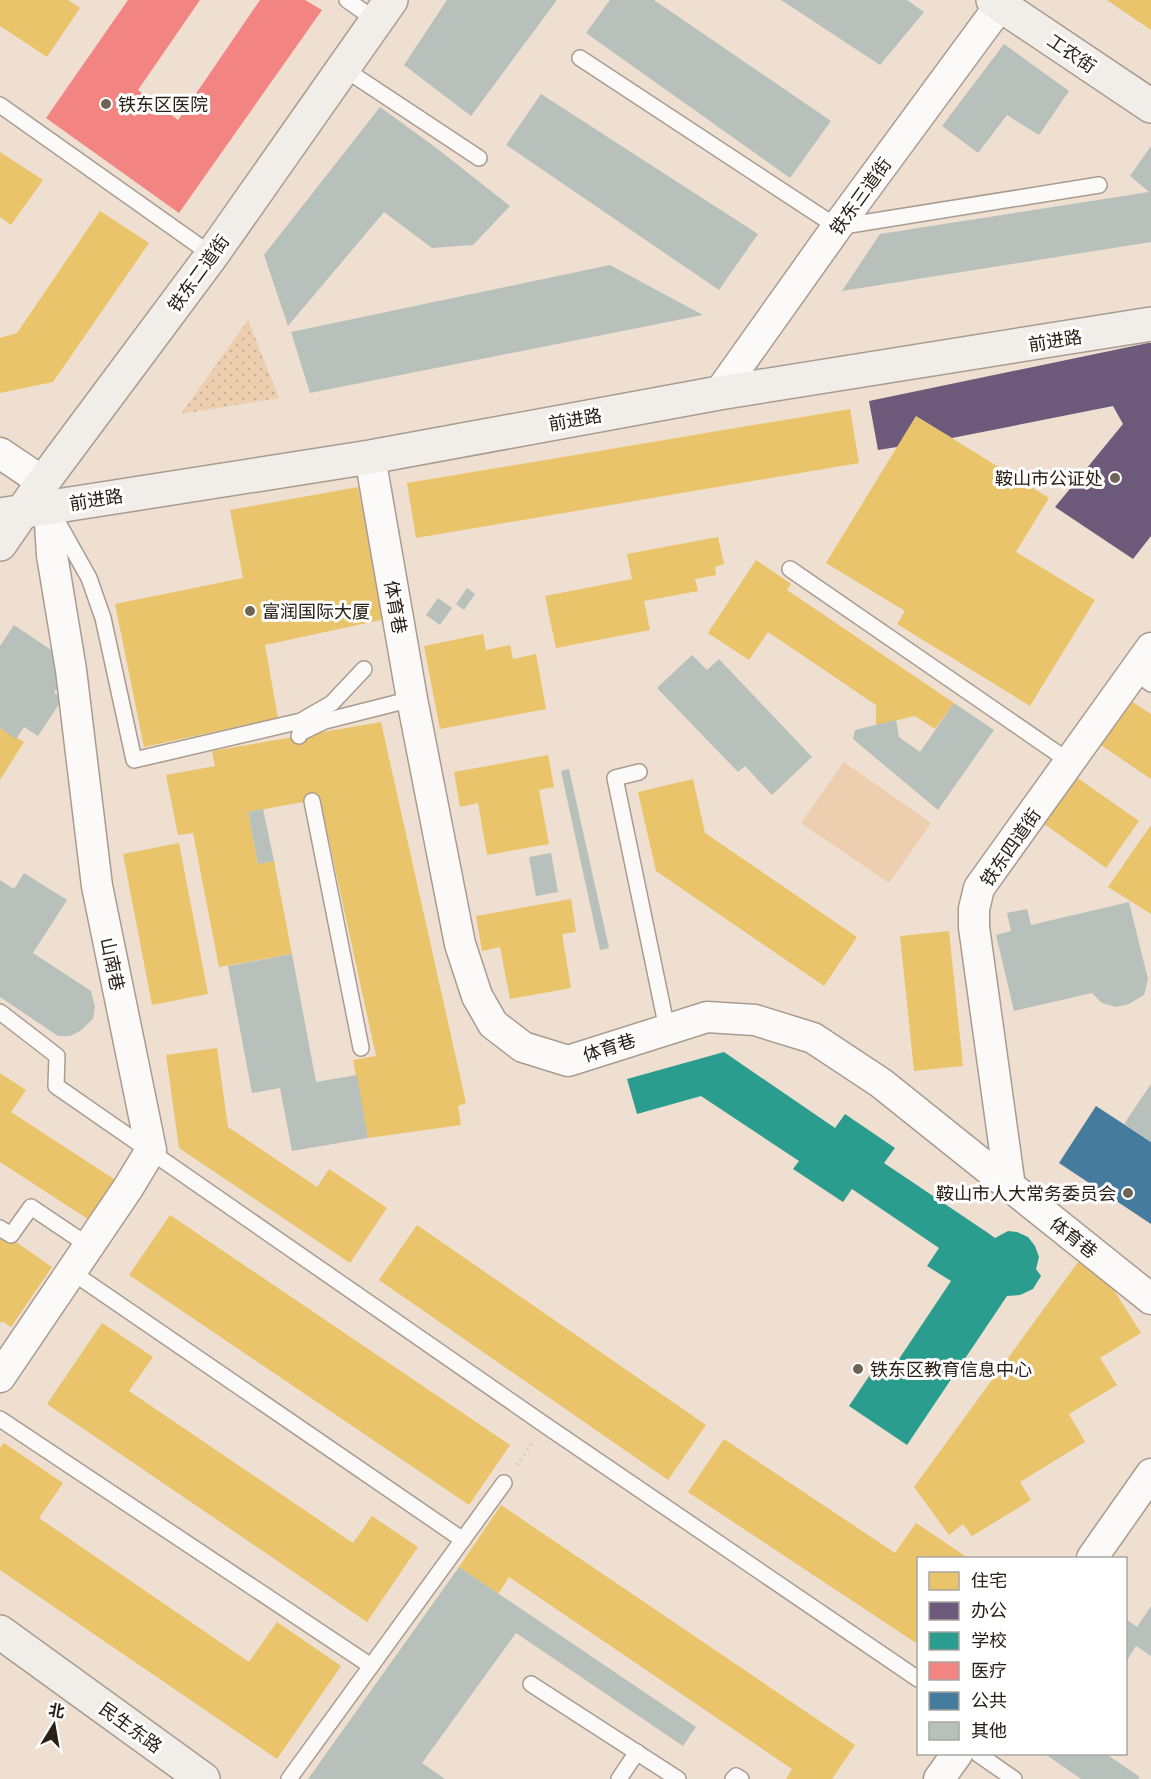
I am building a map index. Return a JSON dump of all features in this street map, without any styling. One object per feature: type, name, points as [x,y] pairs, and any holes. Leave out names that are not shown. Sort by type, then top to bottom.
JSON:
[{"type":"main road","name":"工农街","points":[[1000,2],[1151,106]]},
{"type":"main road","name":"铁东二道街","points":[[0,544],[212,255],[384,10]]},
{"type":"main road","name":"前进路","points":[[29,504],[370,457],[719,393],[1151,324]]},
{"type":"main road","name":"民生东路","points":[[0,1632],[203,1779]]},
{"type":"street","name":"铁东三道街","points":[[719,393],[1000,2]]},
{"type":"street","points":[[0,453],[29,504]]},
{"type":"street","name":"体育巷","points":[[370,457],[412,699],[460,944],[477,996],[493,1024],[523,1047],[567,1061],[707,1017],[756,1020],[813,1038],[881,1083],[1151,1299]]},
{"type":"street","name":"山南巷","points":[[29,504],[52,555],[71,669],[97,886],[151,1150]]},
{"type":"street","name":"铁东四道街","points":[[1010,1186],[974,927],[974,909],[980,888],[1070,762],[1145,668]]},
{"type":"street","points":[[0,1377],[128,1188],[151,1150]]},
{"type":"street","points":[[1093,1557],[1151,1474]]},
{"type":"street","points":[[939,1779],[956,1755]]},
{"type":"lane","points":[[347,0],[384,10]]},
{"type":"lane","points":[[580,58],[837,227],[1099,185]]},
{"type":"lane","points":[[344,68],[479,158]]},
{"type":"lane","points":[[0,105],[212,255]]},
{"type":"lane","points":[[29,504],[89,578],[103,618],[134,760],[301,721],[332,703],[364,669]]},
{"type":"lane","points":[[790,569],[1070,762]]},
{"type":"lane","points":[[299,736],[300,732],[325,722],[412,699]]},
{"type":"lane","points":[[639,772],[615,778],[667,1029]]},
{"type":"lane","points":[[312,801],[361,1048]]},
{"type":"lane","points":[[0,1012],[57,1056],[56,1086],[545,1425],[917,1678]]},
{"type":"lane","points":[[0,1228],[11,1235],[32,1207],[89,1246]]},
{"type":"lane","points":[[72,1272],[463,1540]]},
{"type":"lane","points":[[0,1419],[371,1666]]},
{"type":"lane","points":[[289,1779],[504,1483]]},
{"type":"lane","points":[[531,1684],[678,1779]]},
{"type":"lane","points":[[619,1779],[637,1752]]},
{"type":"lane","points":[[979,1755],[1014,1779]]},
{"type":"lane","points":[[734,1779],[736,1776],[741,1779]]},
{"type":"path","points":[[504,1483],[545,1425]]},
{"type":"shaded area","points":[[248,320],[279,398],[181,414]]},
{"type":"shaded area","points":[[844,762],[931,823],[889,883],[801,823]]},
{"type":"building: 住宅","points":[[0,0],[68,0],[80,8],[47,57],[0,26]]},
{"type":"building: 住宅","points":[[1107,0],[1151,0],[1151,30]]},
{"type":"building: 住宅","points":[[0,152],[43,180],[11,225],[0,217]]},
{"type":"building: 住宅","points":[[100,211],[149,243],[53,382],[0,393],[0,338],[17,333]]},
{"type":"building: 住宅","points":[[850,409],[859,463],[416,538],[407,483]]},
{"type":"building: 住宅","points":[[916,416],[1049,498],[1016,552],[1095,600],[1030,706],[897,624],[905,611],[826,563]]},
{"type":"building: 住宅","name":"富润国际大厦","points":[[358,487],[385,619],[265,645],[278,718],[144,747],[115,604],[243,578],[230,510]]},
{"type":"building: 住宅","points":[[718,537],[724,564],[715,567],[716,575],[695,579],[698,591],[644,601],[650,630],[556,648],[545,596],[632,579],[627,554]]},
{"type":"building: 住宅","points":[[756,560],[791,584],[787,590],[954,703],[935,729],[915,716],[876,725],[876,705],[768,632],[749,660],[708,633]]},
{"type":"building: 住宅","points":[[483,634],[486,650],[510,645],[513,659],[536,654],[546,709],[440,729],[424,646]]},
{"type":"building: 住宅","points":[[1125,697],[1151,714],[1151,779],[1095,741]]},
{"type":"building: 住宅","points":[[381,722],[466,1103],[458,1106],[461,1125],[368,1138],[353,1060],[376,1056],[320,799],[248,812],[258,864],[274,861],[292,954],[219,967],[193,833],[178,835],[166,775],[215,766],[212,751]]},
{"type":"building: 住宅","points":[[0,728],[24,742],[0,780]]},
{"type":"building: 住宅","points":[[548,755],[554,787],[539,790],[549,844],[487,855],[478,803],[460,807],[454,772]]},
{"type":"building: 住宅","points":[[1069,772],[1139,821],[1106,868],[1036,818]]},
{"type":"building: 住宅","points":[[693,779],[705,833],[857,937],[824,986],[656,871],[638,792]]},
{"type":"building: 住宅","points":[[1151,825],[1151,914],[1108,887]]},
{"type":"building: 住宅","points":[[179,843],[208,994],[152,1005],[123,854]]},
{"type":"building: 住宅","points":[[571,899],[576,932],[562,934],[571,988],[510,999],[500,947],[482,951],[476,916]]},
{"type":"building: 住宅","points":[[949,931],[963,1066],[914,1071],[900,936]]},
{"type":"building: 住宅","points":[[217,1048],[228,1127],[317,1187],[329,1169],[387,1208],[350,1263],[179,1148],[166,1055]]},
{"type":"building: 住宅","points":[[0,1073],[26,1090],[11,1112],[123,1185],[97,1225],[0,1162]]},
{"type":"building: 住宅","points":[[170,1215],[510,1445],[469,1505],[129,1275]]},
{"type":"building: 住宅","points":[[417,1225],[706,1425],[668,1480],[379,1280]]},
{"type":"building: 住宅","points":[[3,1233],[52,1267],[11,1327],[2,1321],[0,1324],[0,1238]]},
{"type":"building: 住宅","points":[[1078,1262],[1109,1282],[1141,1333],[1100,1358],[1117,1385],[1069,1414],[1085,1442],[1020,1482],[1031,1500],[972,1536],[963,1524],[949,1535],[914,1487]]},
{"type":"building: 住宅","points":[[102,1323],[153,1357],[129,1391],[353,1543],[372,1516],[418,1547],[367,1622],[47,1404]]},
{"type":"building: 住宅","points":[[724,1439],[895,1553],[916,1523],[967,1557],[917,1557],[916,1643],[688,1492]]},
{"type":"building: 住宅","points":[[4,1443],[63,1483],[39,1518],[249,1662],[277,1622],[341,1666],[277,1759],[0,1570],[0,1448]]},
{"type":"building: 住宅","points":[[501,1505],[855,1745],[832,1779],[786,1779],[792,1769],[509,1577],[498,1594],[459,1567]]},
{"type":"building: 办公","name":"鞍山市公证处","points":[[1151,343],[1151,536],[1133,559],[1055,507],[1123,424],[1113,406],[952,438],[916,416],[897,447],[878,450],[869,401]]},
{"type":"building: 学校","points":[[724,1052],[835,1128],[845,1114],[895,1148],[884,1163],[995,1238],[1008,1231],[1017,1232],[1028,1237],[1035,1246],[1039,1257],[1036,1269],[1041,1276],[1033,1289],[1020,1295],[1007,1296],[907,1445],[849,1406],[878,1363],[891,1371],[951,1281],[927,1266],[939,1248],[852,1189],[843,1202],[793,1169],[799,1161],[701,1096],[637,1114],[627,1079]]},
{"type":"building: 医疗","name":"铁东区医院","points":[[128,0],[200,0],[138,90],[178,120],[260,0],[305,0],[322,10],[179,213],[46,118]]},
{"type":"building: 公共","name":"鞍山市人大常务委员会","points":[[1096,1106],[1151,1142],[1151,1224],[1059,1163]]},
{"type":"building: 其他","points":[[447,0],[557,0],[471,116],[404,65]]},
{"type":"building: 其他","points":[[610,0],[654,0],[831,121],[790,178],[586,33]]},
{"type":"building: 其他","points":[[781,0],[907,0],[924,12],[880,65]]},
{"type":"building: 其他","points":[[1004,44],[1069,91],[1039,135],[1007,115],[978,153],[942,126]]},
{"type":"building: 其他","points":[[541,94],[758,234],[719,290],[506,145]]},
{"type":"building: 其他","points":[[380,107],[510,206],[473,245],[432,248],[384,212],[288,326],[264,255]]},
{"type":"building: 其他","points":[[1151,146],[1151,242],[842,291],[880,234],[1149,192],[1130,176]]},
{"type":"building: 其他","points":[[610,265],[703,315],[310,393],[291,332]]},
{"type":"building: 其他","points":[[467,588],[475,594],[464,610],[456,604]]},
{"type":"building: 其他","points":[[438,598],[452,608],[440,625],[426,615]]},
{"type":"building: 其他","points":[[14,625],[66,660],[66,674],[54,693],[63,698],[38,736],[24,727],[16,739],[0,728],[0,646]]},
{"type":"building: 其他","points":[[692,655],[707,670],[719,659],[812,757],[772,795],[745,766],[738,772],[657,688]]},
{"type":"building: 其他","points":[[954,703],[994,730],[938,810],[853,739],[855,730],[896,720],[899,737],[920,752]]},
{"type":"building: 其他","points":[[569,769],[609,948],[600,950],[561,771]]},
{"type":"building: 其他","points":[[263,809],[274,861],[258,864],[248,812]]},
{"type":"building: 其他","points":[[551,853],[558,892],[536,896],[529,857]]},
{"type":"building: 其他","points":[[24,873],[67,900],[33,953],[91,991],[95,1007],[93,1019],[80,1031],[70,1036],[58,1036],[0,997],[0,880],[14,889]]},
{"type":"building: 其他","points":[[1129,902],[1148,979],[1144,995],[1129,1004],[1116,1007],[1102,1003],[1092,993],[1014,1011],[996,935],[1011,931],[1007,913],[1027,909],[1031,925]]},
{"type":"building: 其他","points":[[292,954],[316,1082],[357,1075],[368,1138],[292,1151],[280,1088],[252,1093],[228,966]]},
{"type":"building: 其他","points":[[1151,1084],[1151,1142],[1124,1124]]},
{"type":"building: 其他","points":[[459,1567],[696,1727],[683,1746],[516,1633],[422,1763],[445,1779],[308,1779]]},
{"type":"building: 其他","points":[[1151,1606],[1151,1656],[1136,1646],[1127,1660],[1127,1620],[1137,1627]]},
{"type":"building: 其他","points":[[1046,1755],[1107,1755],[1140,1777],[1138,1779],[1081,1779]]},
{"type":"place","name":"铁东区医院","points":[[106,104]]},
{"type":"place","name":"鞍山市公证处","points":[[1115,478]]},
{"type":"place","name":"富润国际大厦","points":[[250,611]]},
{"type":"place","name":"鞍山市人大常务委员会","points":[[1128,1193]]},
{"type":"place","name":"铁东区教育信息中心","points":[[858,1369]]}]
